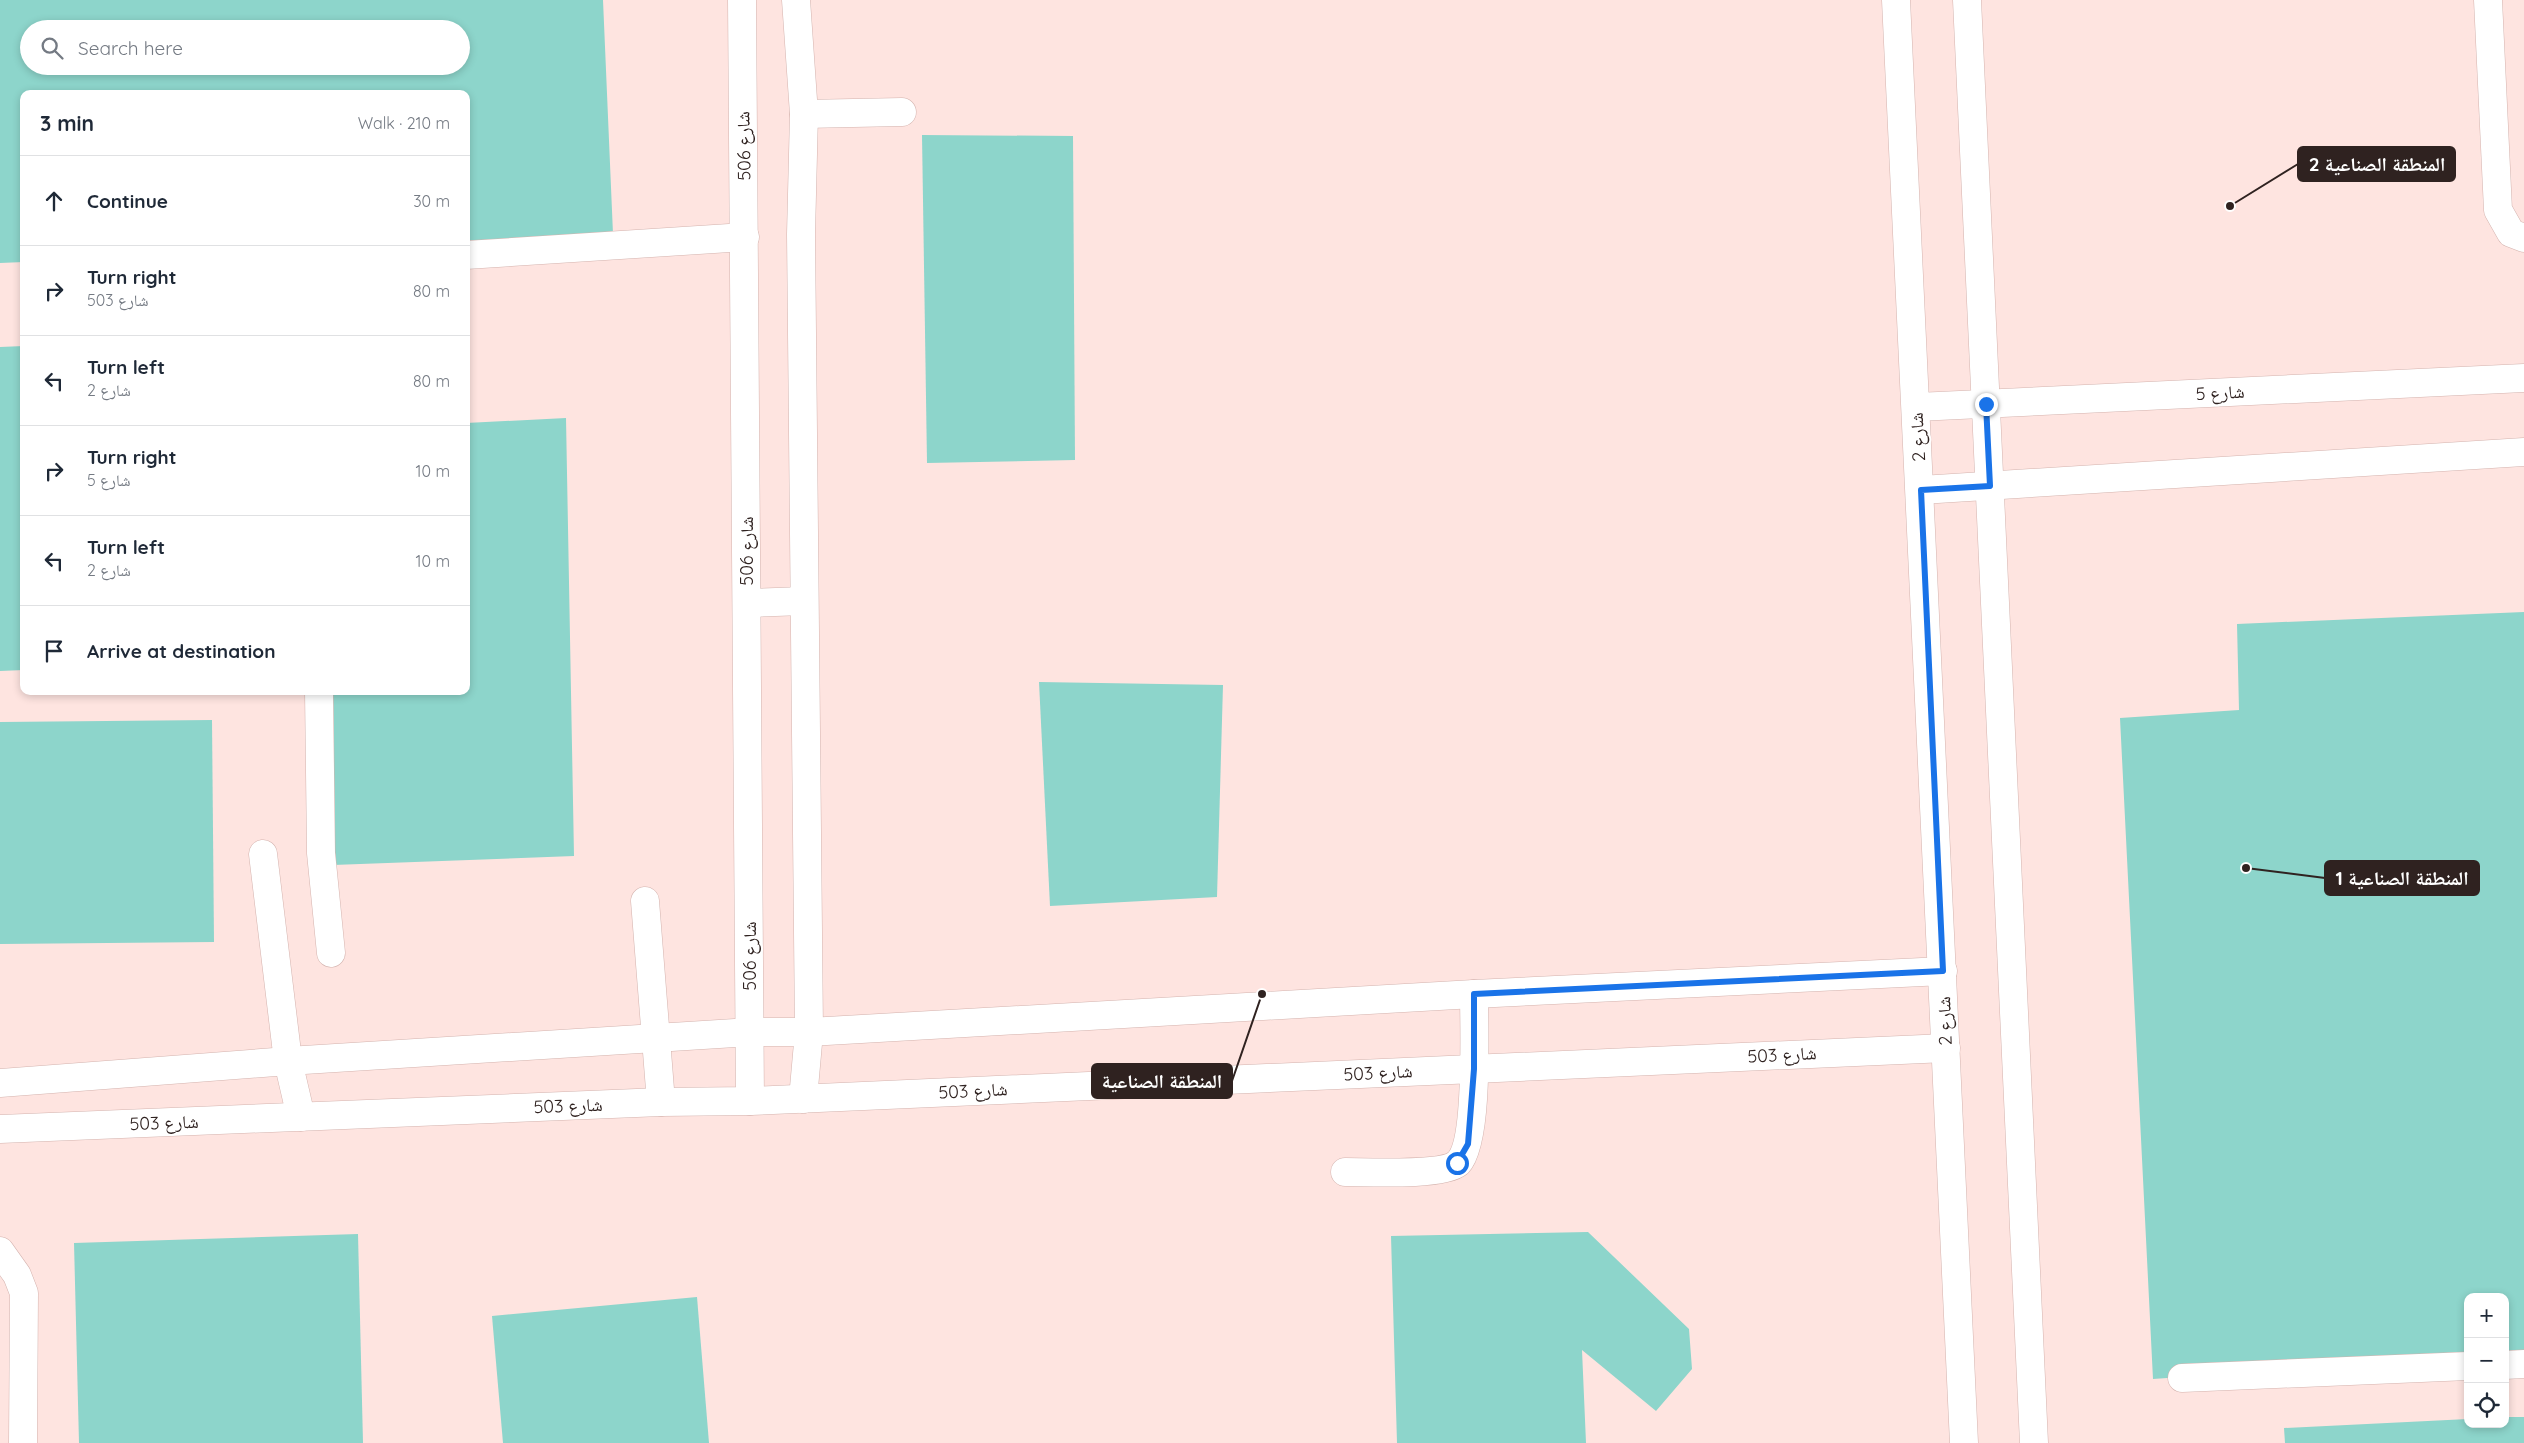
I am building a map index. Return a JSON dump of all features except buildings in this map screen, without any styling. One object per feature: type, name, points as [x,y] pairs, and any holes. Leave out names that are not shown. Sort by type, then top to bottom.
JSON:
[{"type":"street","name":"شارع 506","points":[[742,0],[751,1032],[750,1101]]},
{"type":"street","points":[[796,0],[804,114],[801,234],[809,1032],[803,1099]]},
{"type":"street","name":"شارع 2","points":[[1896,0],[1921,490],[1964,1443]]},
{"type":"street","points":[[1967,0],[2034,1443]]},
{"type":"street","points":[[2488,0],[2498,210],[2511,233],[2524,238]]},
{"type":"street","points":[[804,114],[902,112]]},
{"type":"street","points":[[470,255],[745,237]]},
{"type":"street","name":"شارع 5","points":[[1916,407],[2524,378]]},
{"type":"street","points":[[1921,490],[2524,452]]},
{"type":"street","points":[[747,603],[804,601]]},
{"type":"street","points":[[320,695],[321,853],[331,953]]},
{"type":"street","points":[[263,854],[288,1061],[301,1117]]},
{"type":"street","points":[[645,901],[661,1102]]},
{"type":"street","points":[[0,1083],[288,1061],[751,1032],[809,1032],[1474,994],[1943,971]]},
{"type":"street","points":[[1345,1172],[1438,1171],[1457,1163],[1468,1144],[1474,1069],[1474,994]]},
{"type":"street","name":"شارع 503","points":[[0,1130],[661,1102],[803,1099],[1946,1048]]},
{"type":"street","points":[[0,1251],[17,1275],[24,1293],[23,1443]]},
{"type":"street","points":[[2509,1365],[2524,1364]]},
{"type":"street","points":[[2182,1378],[2464,1366]]},
{"type":"shaded area","points":[[0,0],[2524,0],[2524,1443],[0,1443]]},
{"type":"place","name":"المنطقة الصناعية 2","points":[[2230,206]]},
{"type":"place","name":"المنطقة الصناعية 1","points":[[2246,868]]},
{"type":"place","name":"المنطقة الصناعية","points":[[1262,994]]},
{"type":"route","points":[[1457,1163],[1468,1144],[1474,1069],[1474,994],[1943,971],[1921,490],[1990,486],[1986,404]]}]
